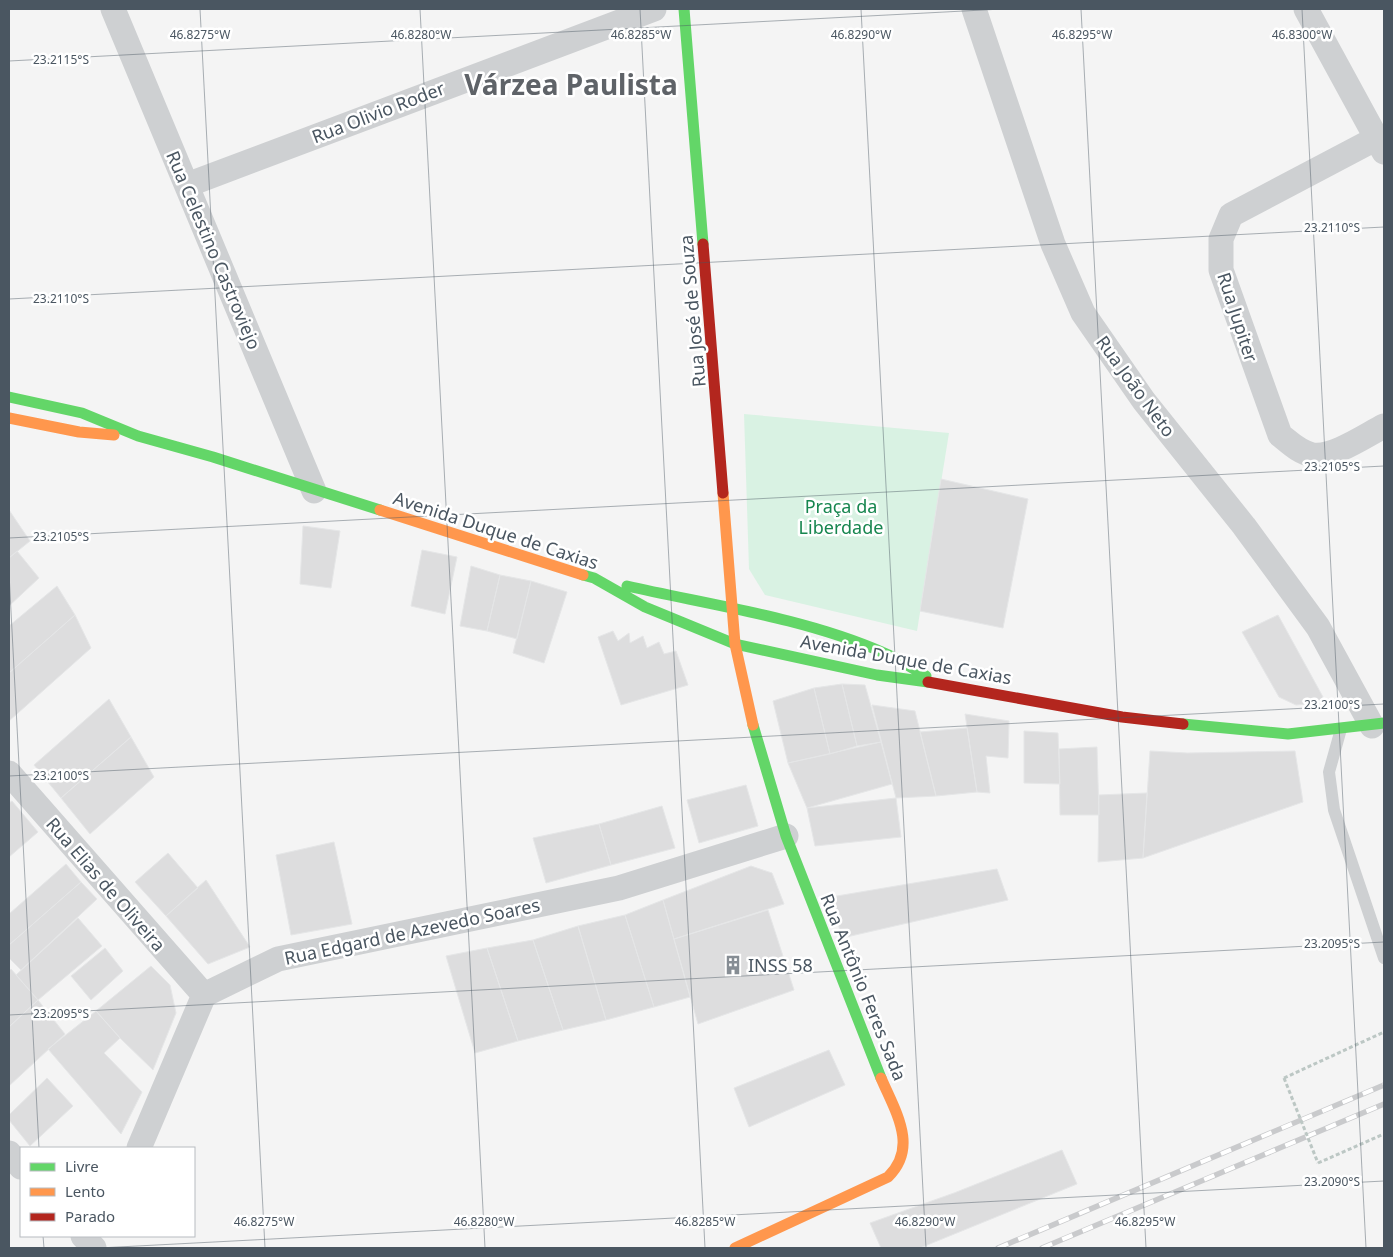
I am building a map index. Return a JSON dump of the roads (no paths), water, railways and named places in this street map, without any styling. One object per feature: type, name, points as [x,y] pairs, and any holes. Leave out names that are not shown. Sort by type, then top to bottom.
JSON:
[{"type":"main road","name":"Rua José de Souza","points":[[684,9],[734,610],[735,644]]},
{"type":"main road","name":"Avenida Duque de Caxias","points":[[9,397],[82,413],[138,436],[213,457],[314,491],[594,578],[645,607],[735,644],[877,675],[939,682],[1122,717],[1229,730],[1288,734],[1378,724]]},
{"type":"main road","name":"Avenida Duque de Caxias","points":[[9,418],[79,432],[138,436]]},
{"type":"main road","points":[[594,578],[734,610],[769,616],[827,632],[882,652],[939,682]]},
{"type":"main road","name":"Rua Antônio Feres Sada","points":[[735,644],[758,747],[786,836],[902,1130],[904,1149],[900,1166],[888,1177],[735,1248]]},
{"type":"street","name":"Rua Celestino Castroviejo","points":[[113,9],[314,491]]},
{"type":"street","name":"Rua Olivio Roder","points":[[187,184],[654,9]]},
{"type":"street","name":"Rua João Neto","points":[[974,9],[1053,244],[1083,312],[1144,401],[1244,526],[1318,627],[1378,724]]},
{"type":"street","points":[[1306,9],[1381,145]]},
{"type":"street","name":"Rua Jupiter","points":[[1381,145],[1231,215],[1220,239],[1221,270],[1280,435],[1294,447],[1314,455],[1333,452],[1384,426]]},
{"type":"street","name":"Rua Elias de Oliveira","points":[[12,783],[204,995]]},
{"type":"street","name":"Rua Edgard de Azevedo Soares","points":[[204,995],[278,959],[620,888],[786,836]]},
{"type":"street","points":[[139,1147],[204,995]]},
{"type":"street","points":[[9,1153],[20,1166]]},
{"type":"street","points":[[84,1237],[96,1248]]},
{"type":"lane","points":[[1341,729],[1329,772],[1334,810],[1384,958]]},
{"type":"railway","points":[[998,1248],[1384,1085]]},
{"type":"railway","points":[[1042,1248],[1384,1104]]},
{"type":"place","name":"INSS 58","points":[[733,965]]},
{"type":"district","name":"Várzea Paulista","points":[[571,84]]},
{"type":"park label","name":"Praça da Liberdade","points":[[841,516]]}]
